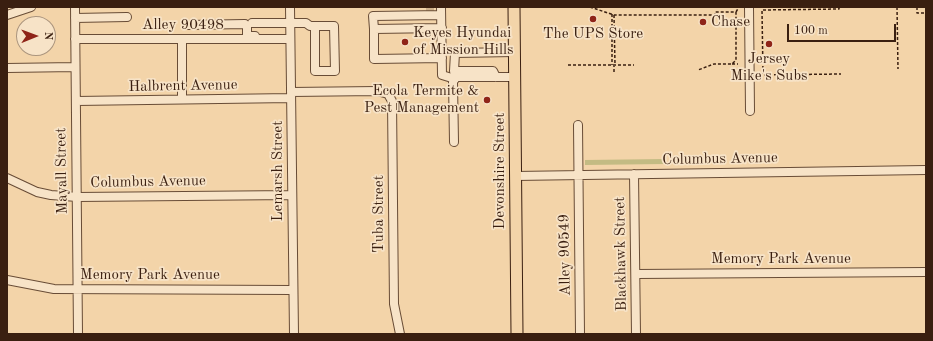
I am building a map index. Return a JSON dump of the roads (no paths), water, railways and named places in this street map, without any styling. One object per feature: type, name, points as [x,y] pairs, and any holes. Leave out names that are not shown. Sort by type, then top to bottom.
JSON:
[{"type":"main road","name":"Devonshire Street","points":[[514,7],[517,334]]},
{"type":"street","points":[[7,16],[32,7]]},
{"type":"street","name":"Mayall Street","points":[[75,7],[78,334]]},
{"type":"street","name":"Lemarsh Street","points":[[290,7],[294,334]]},
{"type":"street","points":[[749,7],[750,111]]},
{"type":"street","points":[[442,58],[374,59],[373,16],[430,14],[441,11],[442,28],[442,58],[442,75],[455,79],[456,77],[514,77]]},
{"type":"street","points":[[75,18],[127,17]]},
{"type":"street","points":[[252,23],[290,32]]},
{"type":"street","points":[[188,25],[245,24],[247,26],[247,36],[290,32],[312,26],[334,26],[335,71],[315,71],[312,26]]},
{"type":"street","points":[[374,29],[442,28]]},
{"type":"street","name":"Alley 90498","points":[[75,39],[182,40],[290,32]]},
{"type":"street","points":[[182,40],[182,99]]},
{"type":"street","points":[[496,77],[493,71],[454,71],[454,53],[514,52]]},
{"type":"street","points":[[7,68],[75,67]]},
{"type":"street","points":[[454,142],[453,82],[455,79]]},
{"type":"street","name":"Halbrent Avenue","points":[[76,101],[292,95],[376,90],[388,94]]},
{"type":"street","name":"Tuba Street","points":[[388,94],[392,101],[394,304],[400,334]]},
{"type":"street","name":"Alley 90549","points":[[578,125],[580,334]]},
{"type":"street","name":"Columbus Avenue","points":[[515,176],[926,170]]},
{"type":"street","name":"Blackhawk Street","points":[[634,174],[636,334]]},
{"type":"street","name":"Columbus Avenue","points":[[7,178],[37,192],[51,196],[292,195]]},
{"type":"street","name":"Memory Park Avenue","points":[[636,274],[926,272]]},
{"type":"street","name":"Memory Park Avenue","points":[[7,280],[49,289],[293,290]]},
{"type":"tunnel","points":[[430,7],[430,13]]},
{"type":"place","name":"The UPS Store","points":[[593,19]]},
{"type":"place","name":"Chase","points":[[703,22]]},
{"type":"place","name":"Keyes Hyundai of Mission Hills","points":[[405,42]]},
{"type":"place","name":"Jersey Mike's Subs","points":[[769,44]]},
{"type":"place","name":"Ecola Termite & Pest Management","points":[[487,100]]}]
